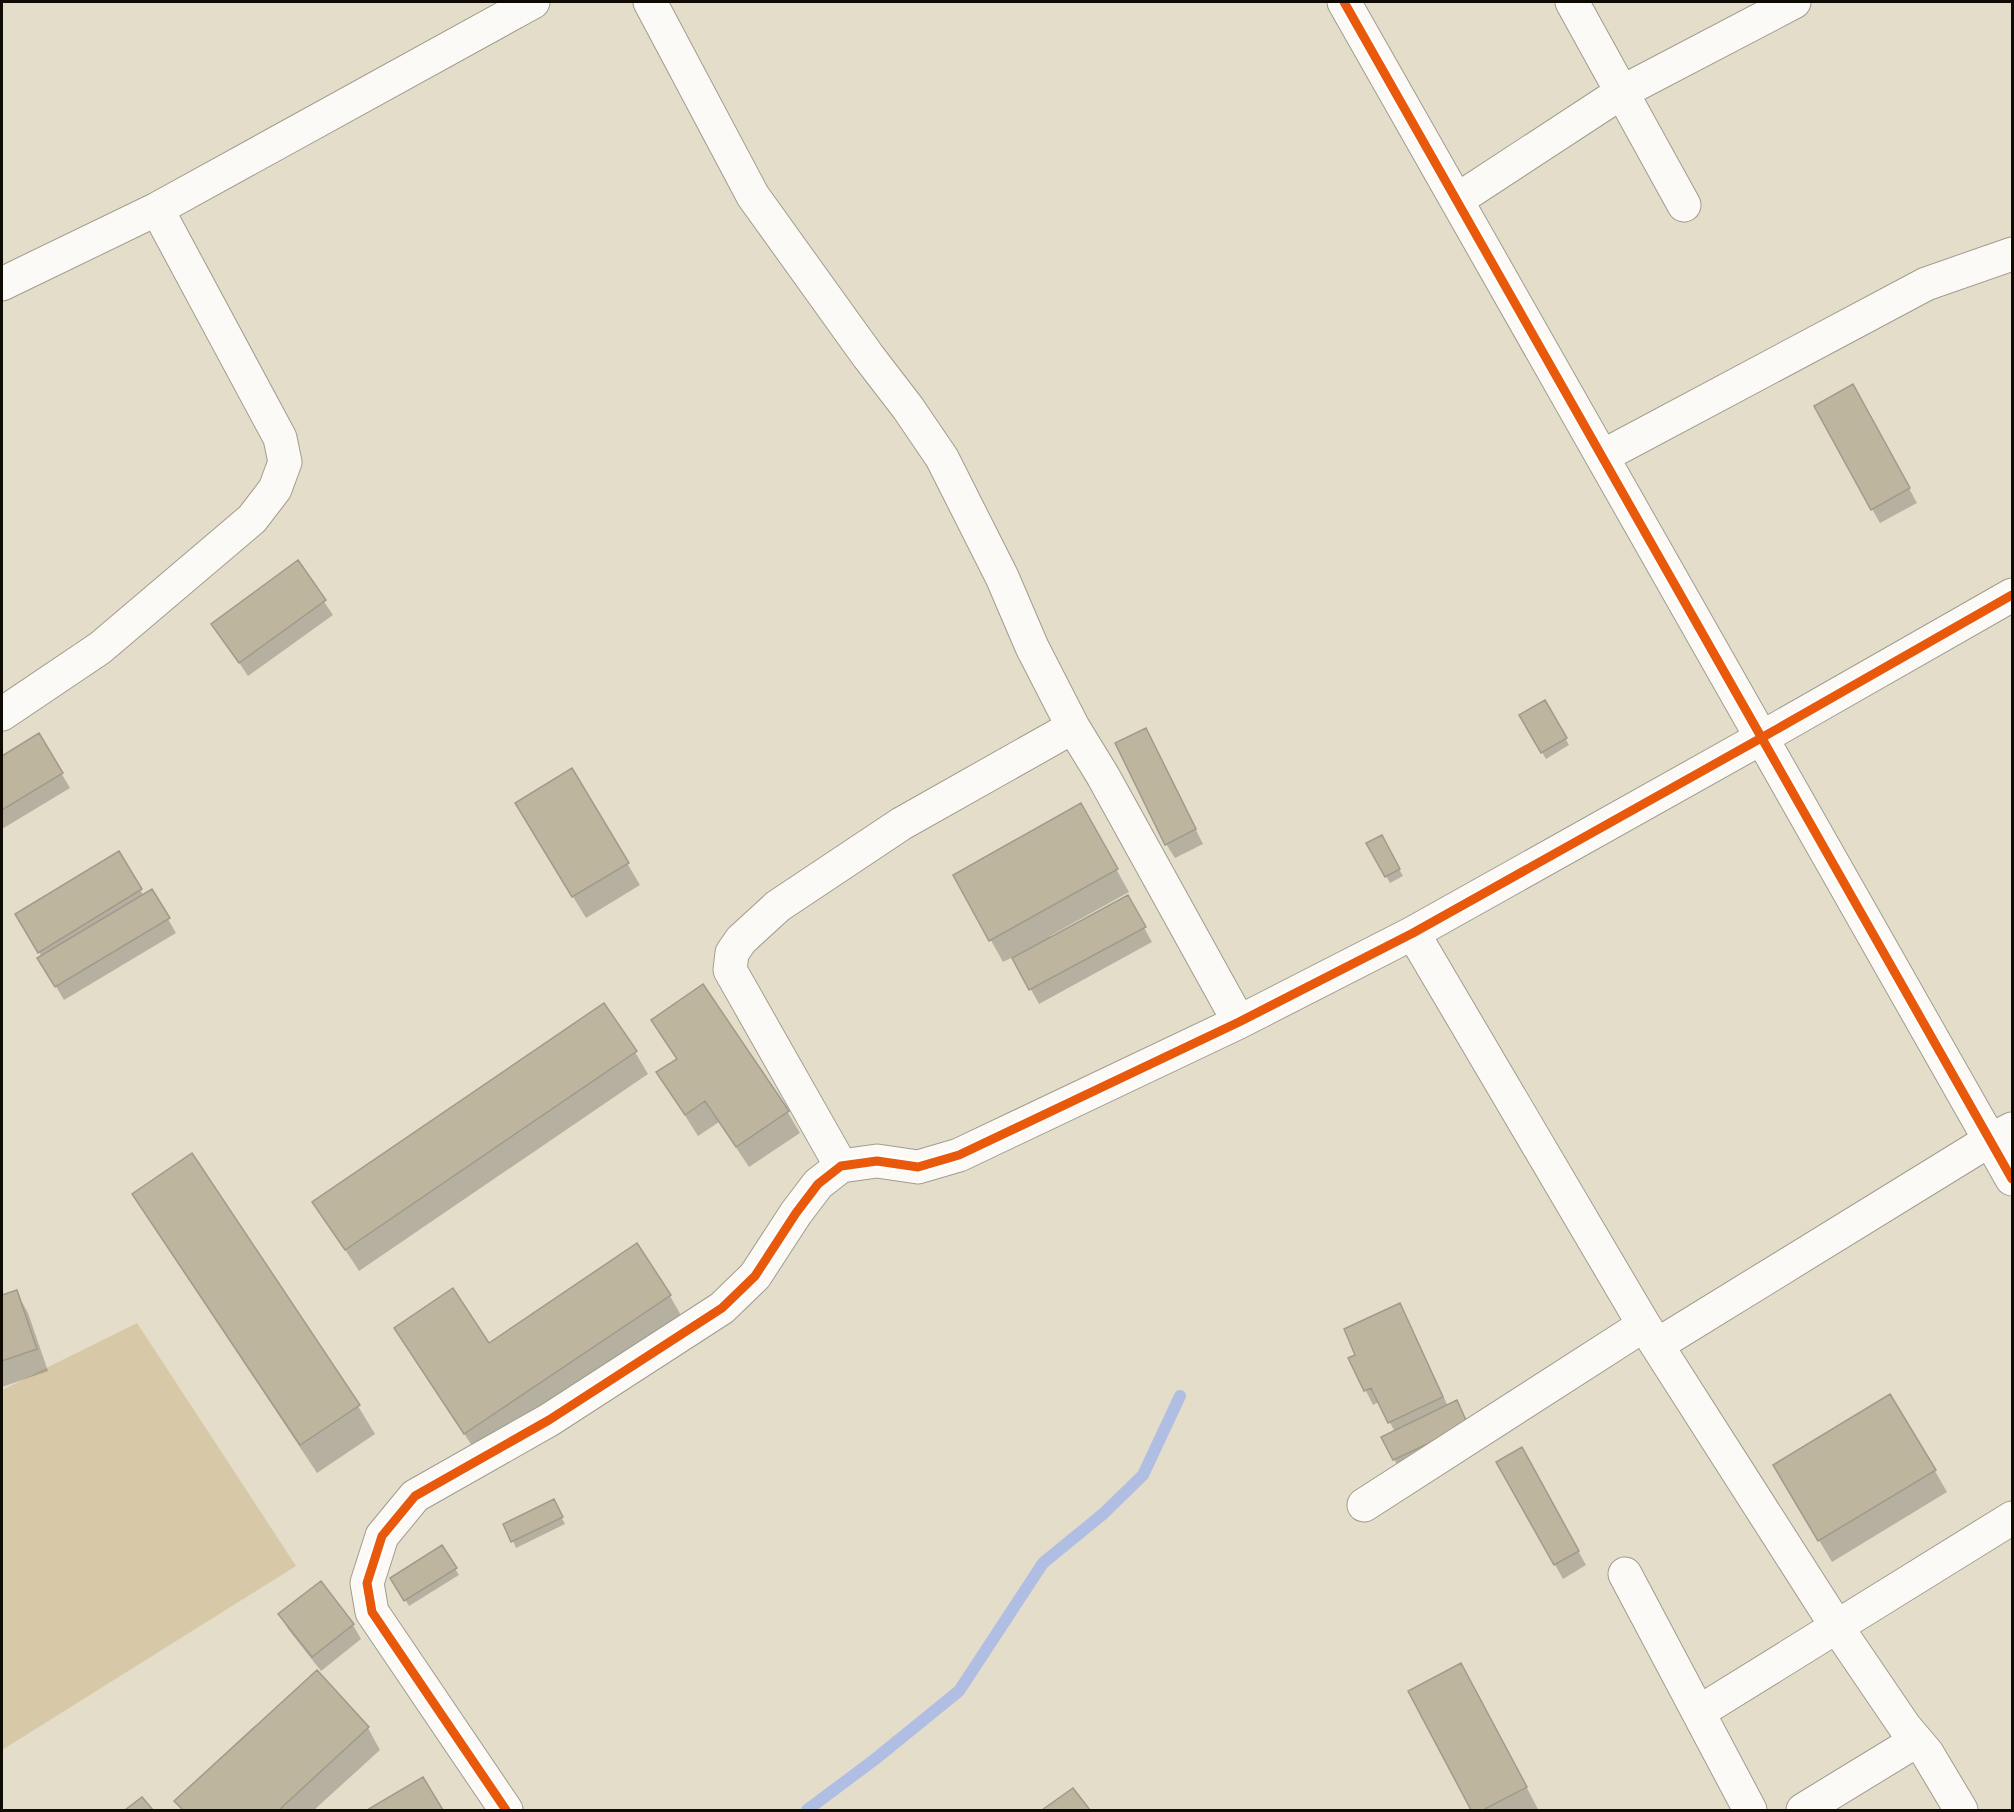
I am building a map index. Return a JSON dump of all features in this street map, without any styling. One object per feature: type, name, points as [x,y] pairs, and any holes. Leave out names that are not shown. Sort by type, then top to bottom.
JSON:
[{"type":"street","points":[[2,284],[157,209],[533,2]]},
{"type":"street","points":[[650,2],[753,196],[942,458],[1002,577],[1032,647],[1073,727],[1103,776],[1239,1022]]},
{"type":"street","points":[[1344,2],[1763,737],[2001,1134],[2013,1179]]},
{"type":"street","points":[[1572,2],[1684,205]]},
{"type":"street","points":[[1457,200],[1622,92],[1794,2]]},
{"type":"street","points":[[2,714],[100,648],[252,519],[275,489],[285,462],[280,438],[157,209]]},
{"type":"street","points":[[1603,456],[1926,284],[2013,254]]},
{"type":"street","points":[[506,1810],[372,1612],[367,1583],[382,1536],[415,1496],[549,1420],[722,1308],[755,1276],[818,1184],[841,1167],[877,1161],[918,1167],[960,1155],[1239,1022],[1413,933],[2013,595]]},
{"type":"street","points":[[841,1167],[730,970],[732,953],[741,940],[778,906],[901,824],[1073,727]]},
{"type":"street","points":[[1413,933],[1651,1335],[1837,1627],[1916,1741],[1927,1753],[1961,1810]]},
{"type":"street","points":[[1364,1505],[1651,1335],[2001,1134]]},
{"type":"street","points":[[1699,1712],[2013,1518]]},
{"type":"street","points":[[1625,1575],[1750,1810]]},
{"type":"street","points":[[1803,1810],[1916,1741]]},
{"type":"shaded area","points":[[137,1323],[296,1566],[2,1750],[2,1390]]},
{"type":"building","points":[[1853,384],[1910,488],[1871,510],[1814,406]]},
{"type":"building","points":[[298,560],[326,600],[239,663],[211,624]]},
{"type":"building","points":[[1545,700],[1567,738],[1541,753],[1519,715]]},
{"type":"building","points":[[1146,728],[1196,829],[1165,845],[1115,743]]},
{"type":"building","points":[[39,733],[63,773],[2,810],[2,756]]},
{"type":"building","points":[[572,768],[629,863],[572,897],[515,803]]},
{"type":"building","points":[[1081,803],[1118,869],[989,941],[953,875]]},
{"type":"building","points":[[1382,835],[1400,869],[1385,877],[1366,843]]},
{"type":"building","points":[[119,851],[142,889],[38,953],[15,914]]},
{"type":"building","points":[[152,889],[170,918],[55,987],[37,958]]},
{"type":"building","points":[[1128,895],[1146,927],[1029,990],[1012,958]]},
{"type":"building","points":[[703,984],[789,1111],[736,1147],[705,1101],[685,1115],[656,1072],[677,1059],[651,1020]]},
{"type":"building","points":[[604,1003],[637,1051],[345,1250],[312,1202]]},
{"type":"building","points":[[192,1153],[360,1405],[300,1445],[132,1194]]},
{"type":"building","points":[[637,1243],[671,1295],[464,1434],[394,1328],[453,1288],[489,1343]]},
{"type":"building","points":[[17,1290],[37,1349],[2,1361],[2,1295]]},
{"type":"building","points":[[1400,1303],[1443,1397],[1388,1423],[1371,1388],[1364,1391],[1348,1358],[1355,1355],[1344,1329]]},
{"type":"building","points":[[1890,1394],[1936,1470],[1818,1541],[1773,1465]]},
{"type":"building","points":[[1457,1400],[1468,1425],[1393,1460],[1381,1437]]},
{"type":"building","points":[[1522,1447],[1579,1551],[1554,1565],[1496,1462]]},
{"type":"building","points":[[554,1499],[563,1517],[511,1542],[503,1524]]},
{"type":"building","points":[[442,1545],[457,1568],[404,1601],[390,1578]]},
{"type":"building","points":[[321,1581],[354,1624],[312,1657],[278,1614]]},
{"type":"building","points":[[1461,1663],[1527,1787],[1483,1810],[1471,1810],[1408,1691]]},
{"type":"building","points":[[317,1670],[369,1727],[279,1810],[183,1810],[174,1801]]},
{"type":"building","points":[[423,1777],[443,1810],[367,1810]]},
{"type":"building","points":[[1073,1788],[1090,1810],[1042,1810]]},
{"type":"building","points":[[142,1797],[153,1810],[125,1810]]},
{"type":"waterway","points":[[807,1810],[874,1760],[959,1691],[1043,1563],[1103,1514],[1143,1475],[1180,1396]]},
{"type":"cycle path","points":[[1344,2],[2012,1179]]},
{"type":"cycle path","points":[[506,1810],[372,1612],[367,1583],[382,1536],[415,1496],[549,1420],[722,1308],[755,1276],[818,1184],[841,1166],[877,1161],[918,1167],[959,1155],[1239,1022],[1413,933],[2012,595]]}]
